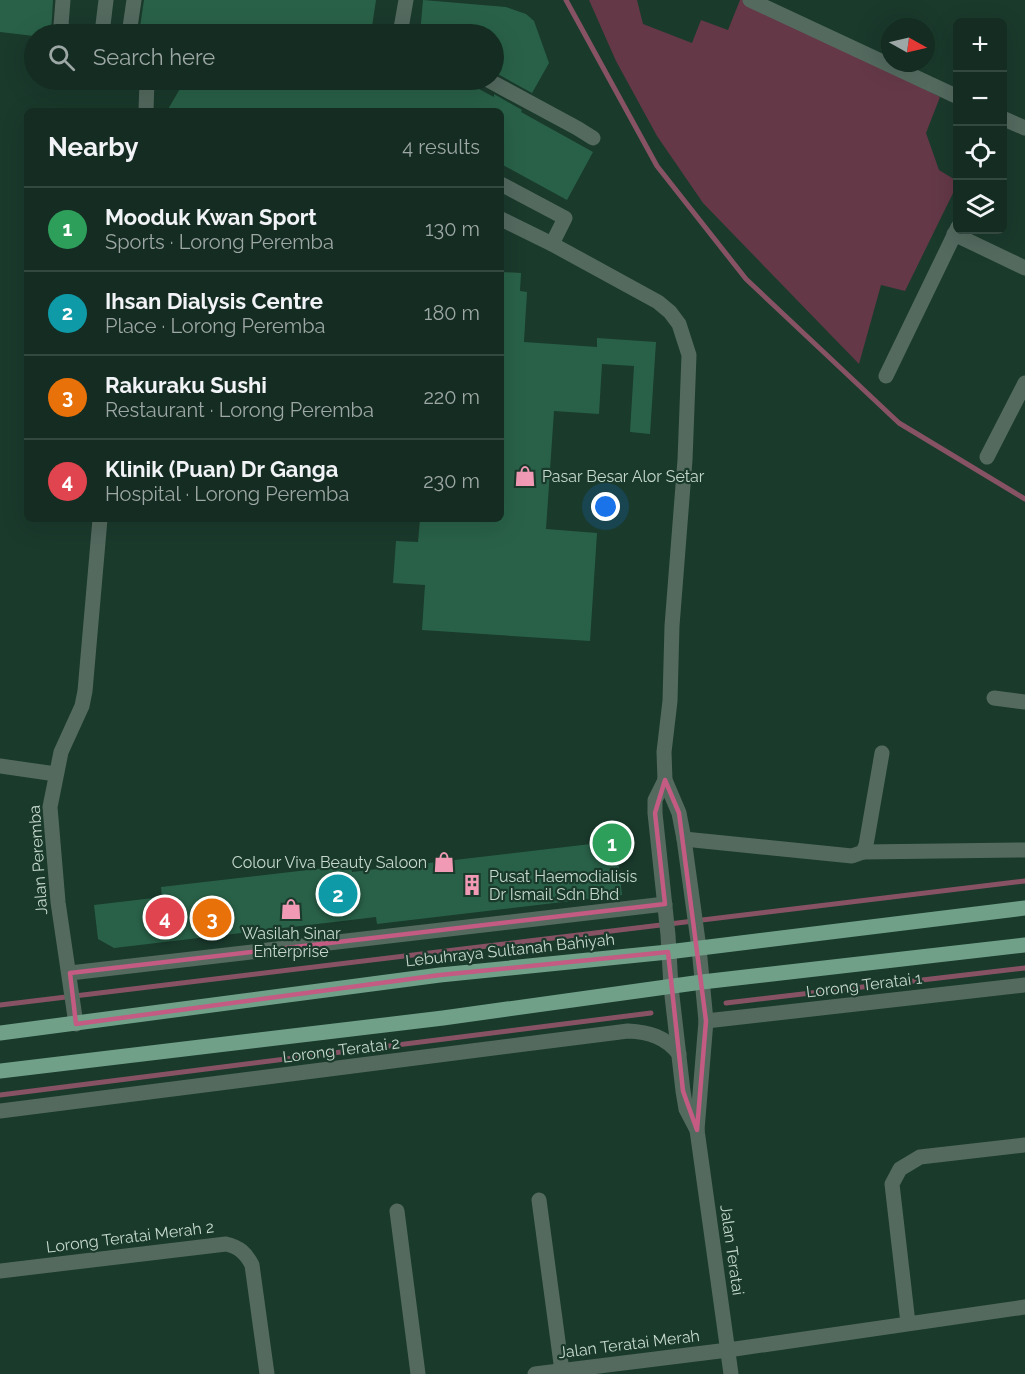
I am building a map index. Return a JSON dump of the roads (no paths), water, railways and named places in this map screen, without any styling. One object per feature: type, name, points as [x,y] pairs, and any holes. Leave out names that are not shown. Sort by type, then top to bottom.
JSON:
[{"type":"main road","name":"Lebuhraya Sultanah Bahiyah","points":[[0,1033],[440,975],[668,952],[1025,908]]},
{"type":"main road","points":[[0,1071],[443,1018],[702,982],[1025,945]]},
{"type":"street","points":[[61,24],[63,0]]},
{"type":"street","points":[[104,24],[106,0]]},
{"type":"street","points":[[130,24],[134,0]]},
{"type":"street","points":[[402,24],[406,0]]},
{"type":"street","points":[[750,0],[953,95]]},
{"type":"street","points":[[504,89],[593,138]]},
{"type":"street","points":[[146,108],[147,90]]},
{"type":"street","points":[[1007,124],[1025,128]]},
{"type":"street","points":[[504,186],[566,218],[552,244]]},
{"type":"street","points":[[504,220],[658,302],[679,324],[689,355],[685,460],[672,626],[670,701],[664,752],[665,780]]},
{"type":"street","points":[[885,376],[955,234]]},
{"type":"street","points":[[962,234],[1025,268]]},
{"type":"street","points":[[987,457],[1021,400],[1025,383]]},
{"type":"street","name":"Jalan Peremba","points":[[76,1023],[58,902],[50,807],[61,753],[82,706],[85,691],[100,522]]},
{"type":"street","points":[[993,698],[1025,702]]},
{"type":"street","points":[[863,852],[882,753]]},
{"type":"street","points":[[0,766],[56,774]]},
{"type":"street","name":"Jalan Teratai","points":[[665,780],[679,813],[697,930],[706,1021],[697,1130],[732,1374]]},
{"type":"street","name":"Jalan Teratai","points":[[665,780],[656,800],[655,813],[671,987],[686,1109],[697,1130]]},
{"type":"street","points":[[684,839],[852,856],[863,852],[1025,850]]},
{"type":"street","points":[[70,979],[665,908]]},
{"type":"street","name":"Lorong Teratai 1","points":[[706,1021],[1025,985]]},
{"type":"street","name":"Lorong Teratai 2","points":[[0,1111],[639,1032],[662,1038],[679,1054]]},
{"type":"street","points":[[908,1323],[892,1184],[900,1169],[920,1157],[1025,1145]]},
{"type":"street","points":[[539,1200],[562,1371]]},
{"type":"street","points":[[397,1211],[418,1374]]},
{"type":"street","name":"Lorong Teratai Merah 2","points":[[0,1271],[226,1244],[234,1246],[248,1256],[252,1265],[267,1374]]},
{"type":"street","name":"Jalan Teratai Merah","points":[[535,1374],[728,1350],[1025,1307]]},
{"type":"waterway","points":[[566,0],[657,166],[746,279],[899,423],[1025,499]]},
{"type":"waterway","points":[[0,1005],[1025,881]]},
{"type":"waterway","points":[[726,1003],[1025,968]]},
{"type":"waterway","points":[[0,1095],[651,1013]]},
{"type":"place","name":"Pasar Besar Alor Setar","points":[[525,476]]},
{"type":"place","name":"Mooduk Kwan Sport","points":[[612,843]]},
{"type":"place","name":"Colour Viva Beauty Saloon","points":[[444,862]]},
{"type":"place","name":"Pusat Haemodialisis Dr Ismail Sdn Bhd","points":[[472,885]]},
{"type":"place","name":"Ihsan Dialysis Centre","points":[[338,894]]},
{"type":"place","name":"Wasilah Sinar Enterprise","points":[[291,909]]},
{"type":"place","name":"Klinik (Puan) Dr Ganga","points":[[165,917]]},
{"type":"place","name":"Rakuraku Sushi","points":[[212,918]]}]
